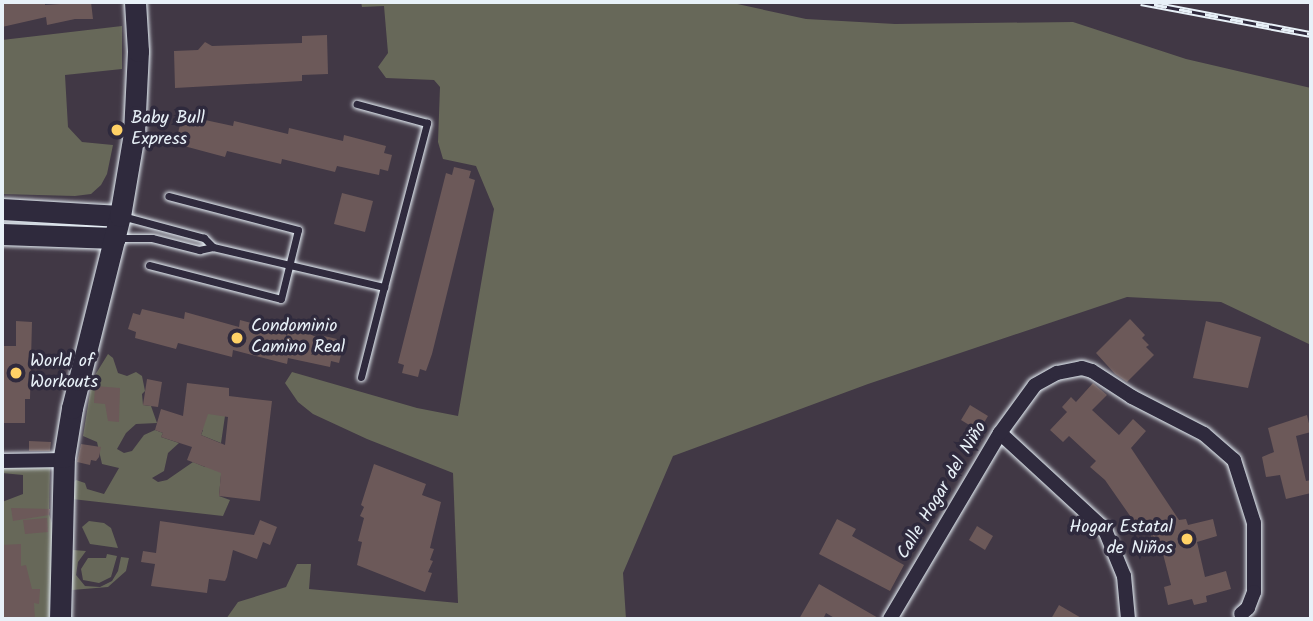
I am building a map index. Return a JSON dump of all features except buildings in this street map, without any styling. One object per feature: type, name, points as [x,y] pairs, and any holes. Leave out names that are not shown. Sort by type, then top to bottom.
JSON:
[{"type":"main road","points":[[60,619],[64,460],[72,408],[120,216],[138,104],[135,2]]},
{"type":"main road","points":[[2,209],[120,216]]},
{"type":"main road","points":[[2,234],[115,238]]},
{"type":"street","name":"Calle Hogar del Niño","points":[[890,619],[1000,433],[1035,385],[1057,373],[1082,368],[1092,371],[1132,397],[1204,434],[1234,460],[1254,523],[1254,593],[1248,608],[1241,614]]},
{"type":"street","points":[[1000,433],[1105,530],[1124,576],[1128,619]]},
{"type":"street","points":[[2,461],[64,460]]},
{"type":"lane","points":[[358,104],[427,123],[361,377]]},
{"type":"lane","points":[[149,265],[281,299],[298,230],[168,196]]},
{"type":"lane","points":[[120,216],[204,238],[213,247]]},
{"type":"lane","points":[[115,238],[152,238],[199,250],[213,247],[384,287]]},
{"type":"green space","points":[[361,2],[728,2],[806,19],[895,24],[1073,22],[1186,59],[1311,88],[1311,345],[1221,302],[1127,297],[868,384],[673,456],[623,573],[626,619],[226,619],[238,602],[286,587],[297,564],[311,564],[309,589],[458,603],[453,473],[313,414],[298,402],[285,383],[292,372],[417,408],[458,416],[494,209],[476,166],[443,159],[438,142],[440,87],[434,80],[386,78],[378,67],[388,53],[384,6],[362,7]]},
{"type":"green space","points":[[122,26],[122,69],[65,75],[68,127],[82,142],[113,145],[107,174],[101,185],[91,194],[75,196],[2,194],[2,40]]},
{"type":"green space","points":[[108,354],[113,358],[118,373],[127,376],[136,372],[142,376],[145,391],[142,394],[143,405],[151,406],[157,423],[136,424],[126,433],[117,449],[124,453],[132,451],[144,435],[155,430],[163,433],[161,437],[179,443],[168,453],[164,471],[152,478],[158,482],[167,480],[193,462],[205,467],[223,454],[219,496],[230,500],[223,516],[72,499],[72,484],[76,480],[85,483],[87,489],[104,494],[119,468],[102,464],[97,442],[83,436],[92,380]]},
{"type":"green space","points":[[199,411],[225,416],[221,443],[201,435],[203,430],[185,424]]},
{"type":"green space","points":[[2,466],[50,467],[49,514],[54,529],[49,619],[2,619],[2,502],[23,494],[23,475],[2,473]]},
{"type":"green space","points":[[89,521],[104,523],[111,528],[118,548],[90,544],[82,527]]},
{"type":"green space","points":[[73,550],[86,551],[78,562],[76,575],[85,586],[100,587],[112,581],[118,571],[121,557],[129,558],[126,571],[108,587],[72,590]]},
{"type":"green space","points":[[107,554],[117,556],[111,577],[99,583],[83,580],[81,569],[88,558],[106,558]]},
{"type":"railway","points":[[1141,2],[1311,34]]},
{"type":"place","name":"Baby Bull Express","points":[[117,130]]},
{"type":"place","name":"Condominio Camino Real","points":[[237,338]]},
{"type":"place","name":"World of Workouts","points":[[16,373]]},
{"type":"place","name":"Hogar Estatal de Niños","points":[[1187,539]]}]
